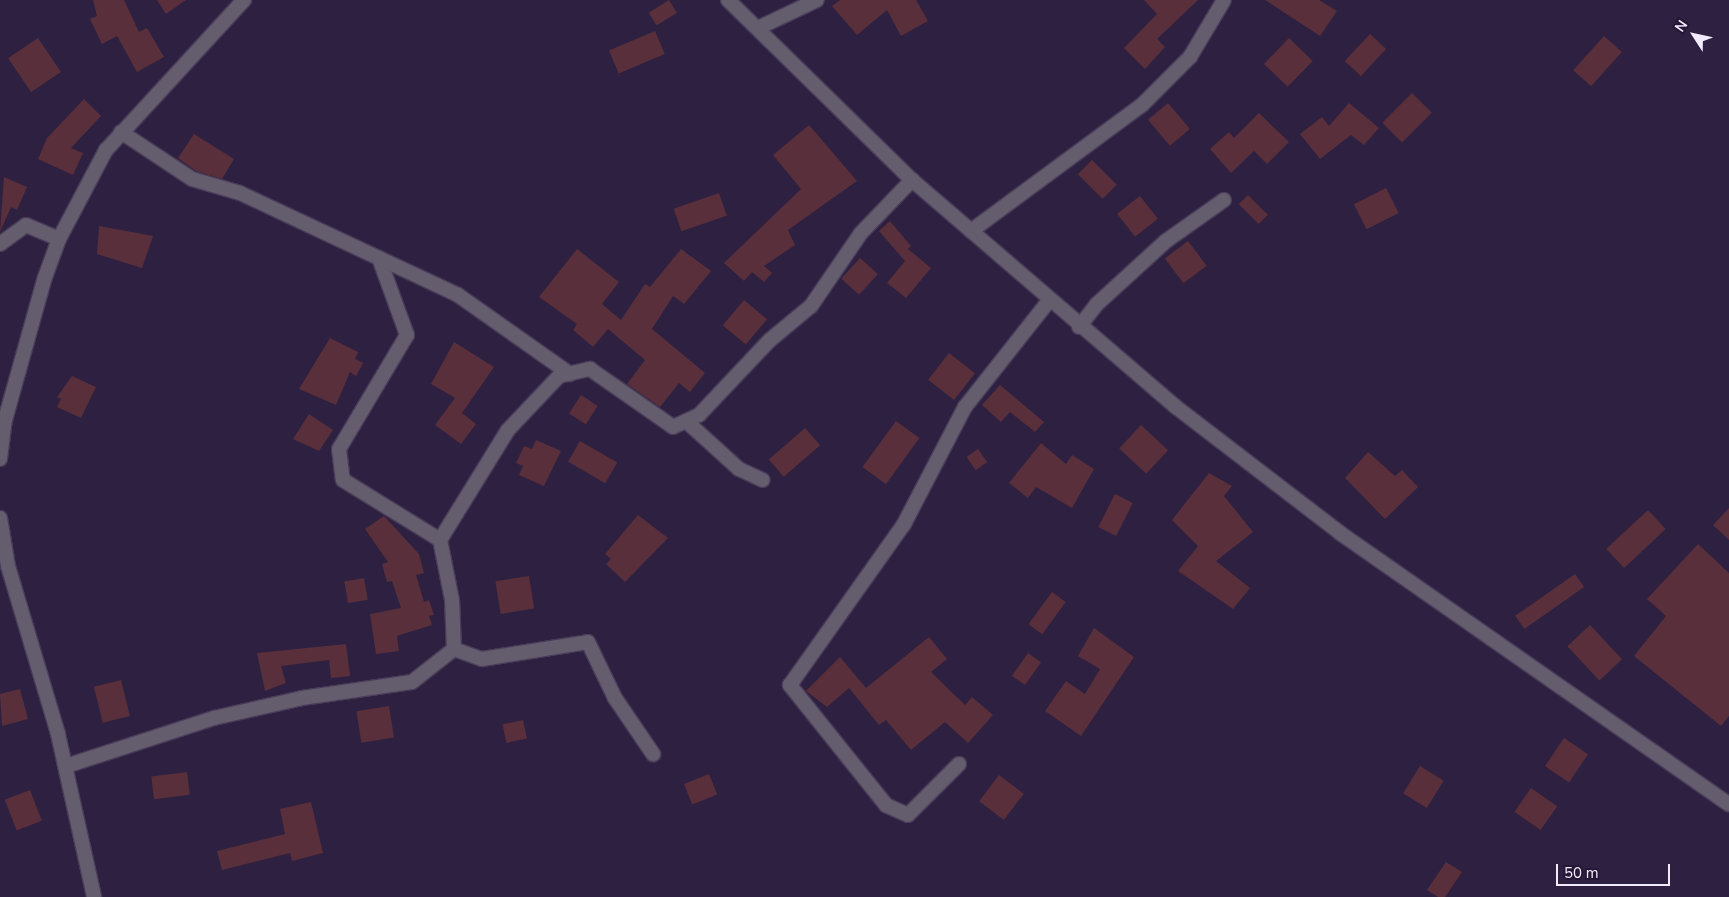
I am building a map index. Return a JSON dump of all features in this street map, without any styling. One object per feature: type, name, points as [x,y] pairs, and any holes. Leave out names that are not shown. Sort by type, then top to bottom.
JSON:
[{"type":"street","points":[[0,459],[5,420],[59,239],[106,150],[244,0]]},
{"type":"street","points":[[728,0],[912,180],[1048,302],[1079,327],[1340,533],[1729,804]]},
{"type":"street","points":[[758,28],[817,0]]},
{"type":"street","points":[[971,231],[1142,104],[1190,57],[1224,0]]},
{"type":"street","points":[[121,132],[192,178],[240,193],[458,295],[570,374]]},
{"type":"street","points":[[454,649],[452,600],[440,540],[508,430],[559,376],[590,370],[673,427],[699,415],[770,340],[812,306],[861,233],[912,180]]},
{"type":"street","points":[[1079,327],[1097,304],[1166,241],[1224,200]]},
{"type":"street","points":[[0,244],[26,225],[59,239]]},
{"type":"street","points":[[379,258],[408,335],[339,448],[343,480],[440,540]]},
{"type":"street","points":[[959,764],[908,815],[886,805],[790,685],[904,524],[965,407],[1048,302]]},
{"type":"street","points":[[686,421],[739,469],[763,480]]},
{"type":"street","points":[[0,518],[8,566],[66,766],[94,897]]},
{"type":"street","points":[[454,649],[482,659],[588,642],[615,698],[653,754]]},
{"type":"street","points":[[66,766],[214,718],[302,698],[412,682],[454,649]]},
{"type":"building","points":[[93,0],[124,0],[139,32],[147,28],[164,57],[137,72],[117,36],[102,44],[90,19],[97,16]]},
{"type":"building","points":[[157,0],[186,0],[166,14]]},
{"type":"building","points":[[669,0],[677,13],[657,25],[649,13]]},
{"type":"building","points":[[840,0],[916,0],[928,21],[901,36],[887,10],[857,35],[832,6]]},
{"type":"building","points":[[1144,0],[1198,0],[1157,39],[1165,47],[1145,69],[1124,48],[1157,14]]},
{"type":"building","points":[[1265,0],[1319,0],[1337,11],[1320,36]]},
{"type":"building","points":[[655,31],[665,54],[619,74],[609,51]]},
{"type":"building","points":[[1370,34],[1386,49],[1361,76],[1345,61]]},
{"type":"building","points":[[1604,36],[1622,52],[1591,86],[1573,70]]},
{"type":"building","points":[[38,38],[61,72],[31,92],[8,58]]},
{"type":"building","points":[[1289,38],[1313,61],[1288,87],[1264,64]]},
{"type":"building","points":[[1412,93],[1432,113],[1402,142],[1382,123]]},
{"type":"building","points":[[84,99],[101,116],[71,148],[83,153],[73,175],[38,159],[47,138]]},
{"type":"building","points":[[1168,103],[1190,129],[1170,146],[1148,120]]},
{"type":"building","points":[[1349,103],[1379,128],[1364,145],[1351,135],[1320,159],[1300,134],[1322,117],[1329,126]]},
{"type":"building","points":[[1259,113],[1289,142],[1267,164],[1254,151],[1231,173],[1210,149],[1229,132],[1234,138]]},
{"type":"building","points":[[809,125],[857,181],[788,230],[795,245],[764,266],[772,273],[764,282],[752,272],[744,281],[724,263],[801,189],[773,155]]},
{"type":"building","points":[[194,134],[234,159],[222,179],[196,171],[178,158]]},
{"type":"building","points":[[1092,160],[1117,185],[1103,199],[1078,174]]},
{"type":"building","points":[[4,177],[27,187],[17,210],[11,207],[0,232]]},
{"type":"building","points":[[1386,188],[1399,213],[1367,229],[1354,204]]},
{"type":"building","points":[[719,193],[727,216],[681,231],[674,209]]},
{"type":"building","points":[[1248,195],[1268,215],[1259,224],[1239,204]]},
{"type":"building","points":[[1140,196],[1158,219],[1135,237],[1117,214]]},
{"type":"building","points":[[890,221],[911,246],[908,249],[931,268],[906,298],[887,283],[905,261],[879,231]]},
{"type":"building","points":[[99,226],[153,236],[142,268],[97,254]]},
{"type":"building","points":[[1188,241],[1207,266],[1183,283],[1165,258]]},
{"type":"building","points":[[577,249],[619,282],[602,304],[621,320],[645,284],[650,287],[681,249],[711,271],[684,304],[673,296],[652,329],[705,373],[690,392],[679,383],[660,407],[627,384],[645,360],[608,329],[593,347],[573,330],[577,324],[539,297]]},
{"type":"building","points":[[860,258],[878,274],[859,295],[841,279]]},
{"type":"building","points":[[744,300],[767,319],[746,345],[723,325]]},
{"type":"building","points":[[330,338],[358,352],[355,359],[363,363],[356,376],[350,372],[336,405],[299,389]]},
{"type":"building","points":[[454,342],[494,367],[462,413],[476,424],[461,444],[435,425],[455,398],[431,384]]},
{"type":"building","points":[[949,353],[975,373],[954,400],[928,380]]},
{"type":"building","points":[[72,376],[96,387],[81,418],[57,407],[61,399],[57,397]]},
{"type":"building","points":[[1000,385],[1044,422],[1035,432],[1010,412],[1001,422],[982,405]]},
{"type":"building","points":[[581,395],[598,406],[586,424],[569,413]]},
{"type":"building","points":[[309,414],[333,430],[319,451],[293,439]]},
{"type":"building","points":[[896,421],[919,438],[886,484],[862,467]]},
{"type":"building","points":[[1141,425],[1168,450],[1146,474],[1119,448]]},
{"type":"building","points":[[805,428],[820,445],[784,477],[769,459]]},
{"type":"building","points":[[536,440],[561,451],[544,486],[519,475],[523,466],[516,463],[524,446],[532,449]]},
{"type":"building","points":[[580,441],[617,462],[605,483],[568,462]]},
{"type":"building","points":[[1041,443],[1066,464],[1072,455],[1094,469],[1072,508],[1036,487],[1028,498],[1009,483]]},
{"type":"building","points":[[978,449],[987,462],[976,470],[967,457]]},
{"type":"building","points":[[1368,452],[1395,476],[1402,470],[1418,487],[1385,519],[1345,478]]},
{"type":"building","points":[[1209,473],[1232,486],[1224,496],[1253,532],[1216,561],[1250,588],[1233,609],[1178,571],[1198,546],[1172,520]]},
{"type":"building","points":[[1115,494],[1133,503],[1116,536],[1098,527]]},
{"type":"building","points":[[1729,508],[1729,540],[1713,525]]},
{"type":"building","points":[[1648,510],[1666,529],[1624,568],[1606,549]]},
{"type":"building","points":[[638,515],[668,538],[625,582],[606,564],[611,559],[605,554]]},
{"type":"building","points":[[384,516],[419,554],[424,573],[416,575],[424,602],[429,600],[434,615],[429,616],[432,625],[397,636],[399,651],[376,654],[370,614],[401,608],[392,581],[387,582],[382,564],[388,562],[365,529]]},
{"type":"building","points":[[1698,544],[1729,573],[1729,716],[1721,726],[1634,656],[1666,616],[1647,599]]},
{"type":"building","points":[[1575,574],[1584,587],[1524,629],[1515,616]]},
{"type":"building","points":[[529,576],[534,609],[501,614],[495,581]]},
{"type":"building","points":[[364,578],[368,600],[348,603],[344,581]]},
{"type":"building","points":[[1052,592],[1066,602],[1042,634],[1028,624]]},
{"type":"building","points":[[1590,625],[1622,659],[1599,681],[1567,646]]},
{"type":"building","points":[[1094,628],[1134,657],[1081,736],[1045,711],[1066,681],[1085,694],[1100,669],[1078,656]]},
{"type":"building","points":[[929,637],[947,659],[931,672],[965,705],[972,697],[993,715],[968,743],[945,722],[911,750],[886,720],[879,725],[849,688],[827,707],[806,691],[840,657],[866,688]]},
{"type":"building","points":[[346,644],[350,676],[331,678],[329,660],[281,666],[286,683],[265,691],[257,653]]},
{"type":"building","points":[[1028,653],[1041,662],[1025,685],[1012,676]]},
{"type":"building","points":[[121,680],[130,716],[103,723],[94,687]]},
{"type":"building","points":[[20,689],[28,719],[2,726],[0,694]]},
{"type":"building","points":[[389,706],[394,738],[361,743],[356,711]]},
{"type":"building","points":[[523,720],[527,739],[506,743],[502,724]]},
{"type":"building","points":[[1564,738],[1588,754],[1569,782],[1545,766]]},
{"type":"building","points":[[1420,766],[1444,781],[1427,808],[1403,793]]},
{"type":"building","points":[[187,772],[190,795],[154,799],[151,776]]},
{"type":"building","points":[[709,774],[717,794],[692,805],[684,784]]},
{"type":"building","points":[[999,775],[1024,794],[1004,820],[979,801]]},
{"type":"building","points":[[1531,788],[1557,806],[1541,830],[1514,812]]},
{"type":"building","points":[[30,790],[42,821],[17,830],[5,800]]},
{"type":"building","points":[[311,802],[323,853],[292,861],[290,853],[222,870],[217,851],[285,834],[280,809]]},
{"type":"building","points":[[1446,862],[1462,872],[1445,897],[1438,897],[1427,890]]}]
